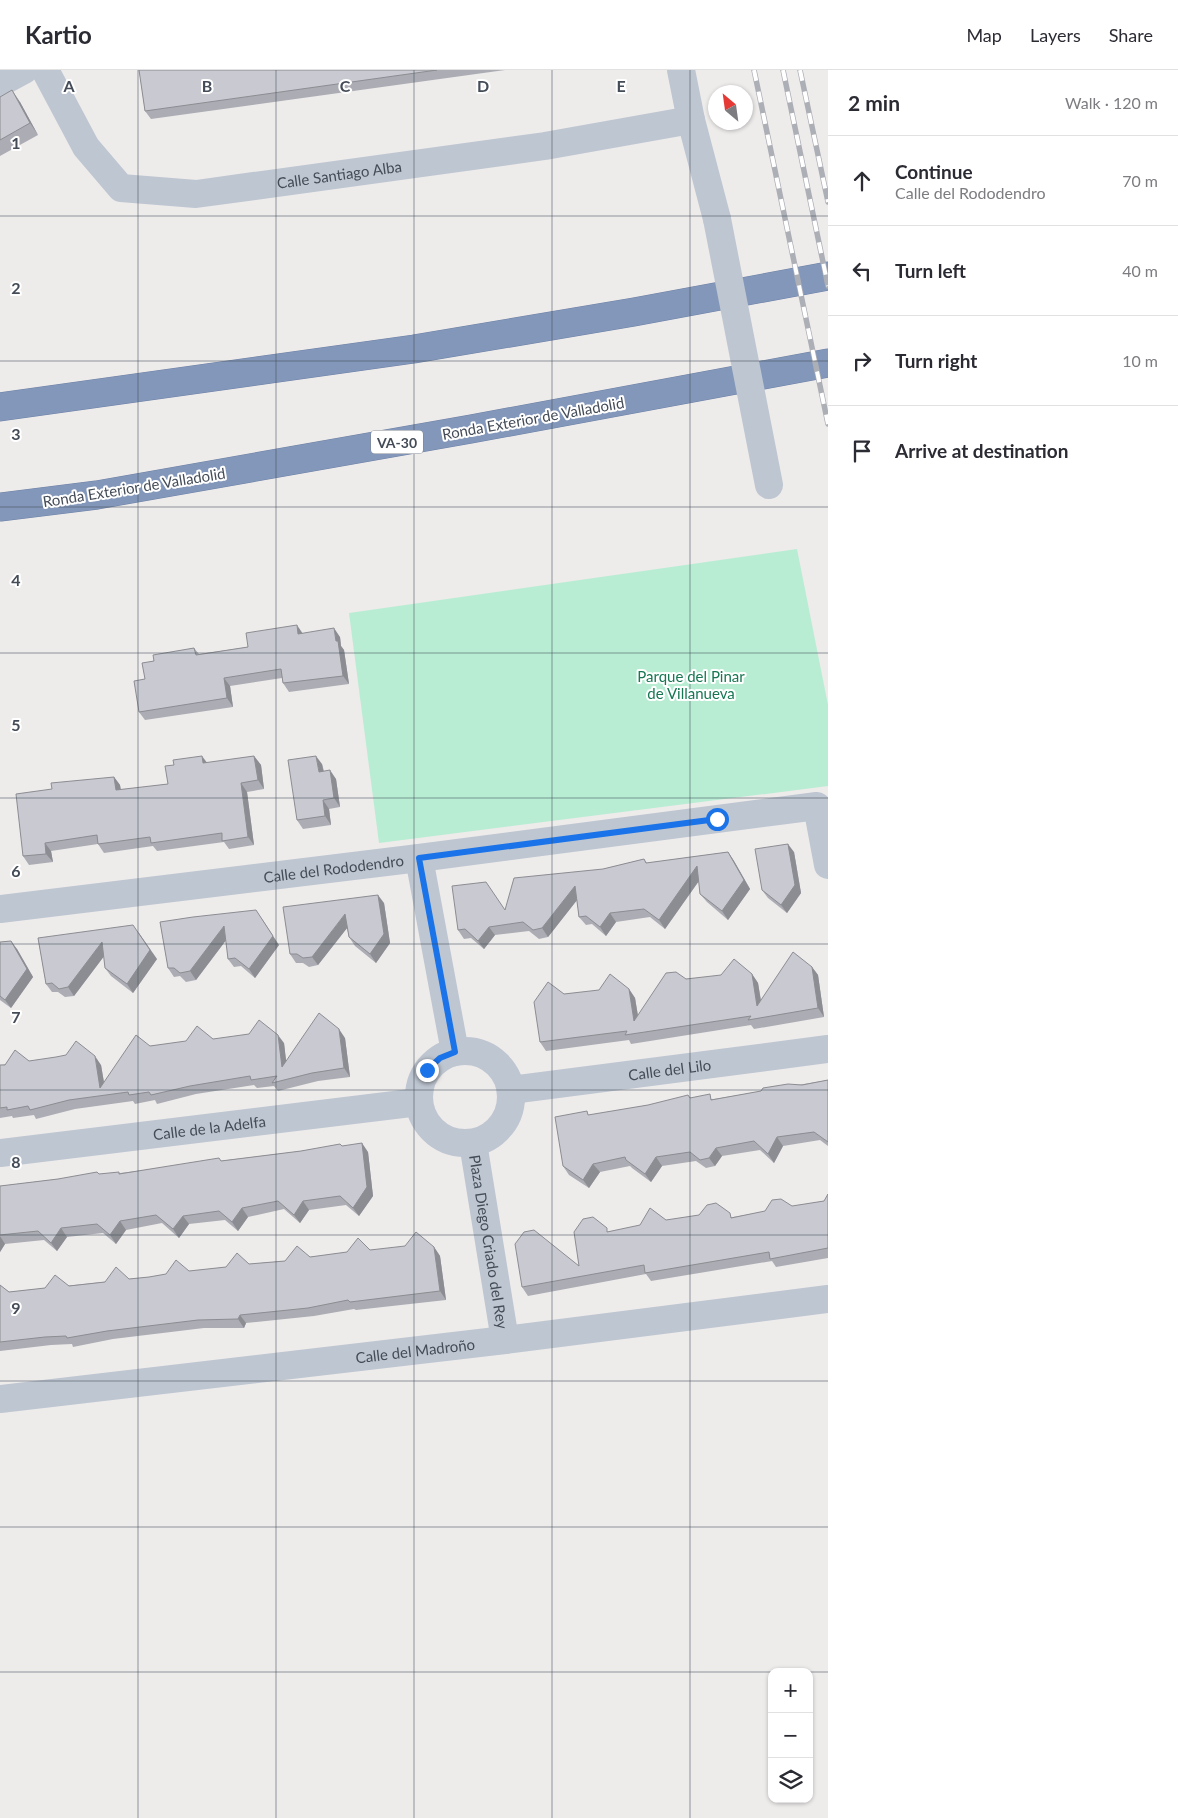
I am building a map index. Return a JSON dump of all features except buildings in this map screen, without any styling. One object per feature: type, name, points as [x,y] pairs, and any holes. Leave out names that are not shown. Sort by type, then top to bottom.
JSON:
[{"type":"highway","points":[[0,407],[414,349],[634,312],[828,276]]},
{"type":"highway","name":"Ronda Exterior de Valladolid","points":[[0,507],[97,495],[481,428],[828,362]]},
{"type":"highway","points":[[0,397],[40,401]]},
{"type":"highway","points":[[0,524],[97,495]]},
{"type":"street","points":[[681,70],[716,219],[769,486]]},
{"type":"street","points":[[0,83],[43,71]]},
{"type":"street","name":"Calle Santiago Alba","points":[[43,71],[86,147],[121,188],[196,194],[545,146],[692,120]]},
{"type":"street","name":"Calle del Rododendro","points":[[0,909],[419,858],[816,806],[828,865]]},
{"type":"street","points":[[419,858],[455,1052]]},
{"type":"street","name":"Calle del Lilo","points":[[511,1090],[828,1049]]},
{"type":"street","points":[[419,1102],[420,1085],[427,1070],[440,1058],[455,1052],[474,1052],[491,1059],[504,1072],[511,1090]]},
{"type":"street","name":"Plaza Diego Criado del Rey","points":[[419,1102],[423,1117],[432,1129],[443,1138],[458,1143],[473,1142],[487,1138],[498,1129],[506,1118],[511,1090]]},
{"type":"street","name":"Calle de la Adelfa","points":[[0,1153],[419,1102]]},
{"type":"street","name":"Plaza Diego Criado del Rey","points":[[473,1142],[505,1340]]},
{"type":"street","name":"Calle del Madroño","points":[[0,1399],[505,1340],[828,1299]]},
{"type":"green space","name":"Parque del Pinar de Villanueva","points":[[797,549],[828,705],[828,786],[379,843],[349,613]]},
{"type":"railway","points":[[754,70],[828,424]]},
{"type":"railway","points":[[783,70],[828,286]]},
{"type":"railway","points":[[800,70],[828,202]]},
{"type":"route","points":[[427,1070],[440,1058],[455,1052],[419,858],[717,819]]}]
